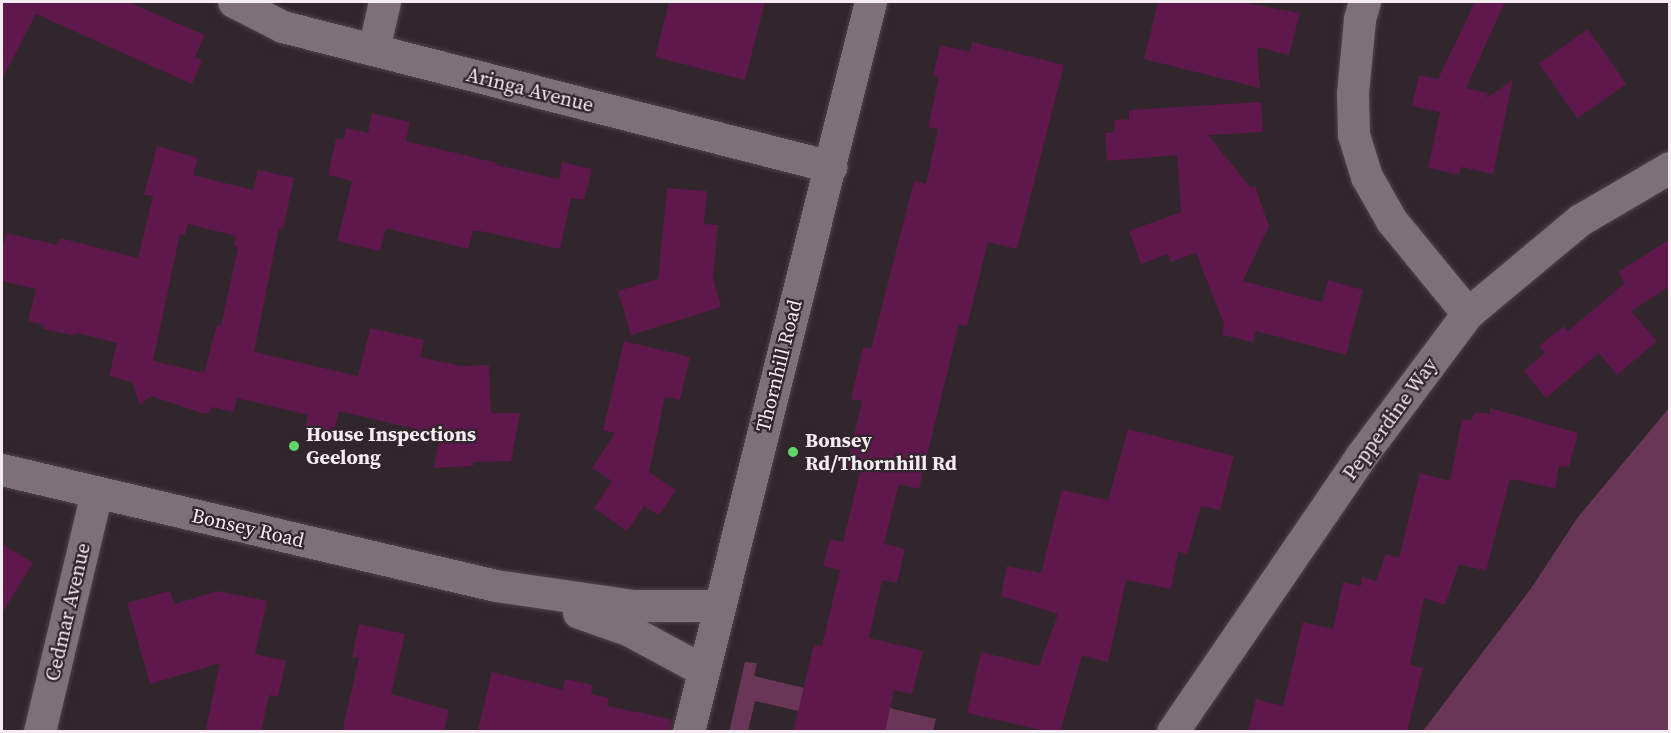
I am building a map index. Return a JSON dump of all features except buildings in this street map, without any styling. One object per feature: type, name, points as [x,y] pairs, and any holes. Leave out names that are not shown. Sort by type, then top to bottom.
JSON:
[{"type":"street","name":"Aringa Avenue","points":[[234,2],[283,27],[831,167]]},
{"type":"street","points":[[374,50],[385,2]]},
{"type":"street","name":"Thornhill Road","points":[[689,732],[785,338],[831,167],[871,2]]},
{"type":"street","points":[[1365,2],[1360,20],[1353,94],[1354,135],[1367,177],[1392,221],[1468,314]]},
{"type":"street","name":"Pepperdine Way","points":[[1173,732],[1361,457],[1468,314],[1581,220],[1670,168]]},
{"type":"street","name":"Bonsey Road","points":[[2,470],[496,586],[633,606],[720,606]]},
{"type":"street","name":"Cedmar Avenue","points":[[40,732],[97,493]]},
{"type":"street","name":"Bonsey Road","points":[[496,586],[628,630],[704,672]]},
{"type":"shaded area","points":[[1669,408],[1669,731],[1423,731],[1532,587],[1578,517]]},
{"type":"shaded area","points":[[745,662],[757,663],[754,676],[936,719],[933,731],[885,731],[755,701],[748,731],[729,732]]},
{"type":"place","name":"House Inspections Geelong","points":[[294,446]]},
{"type":"place","name":"Bonsey Rd/Thornhill Rd","points":[[793,452]]}]
